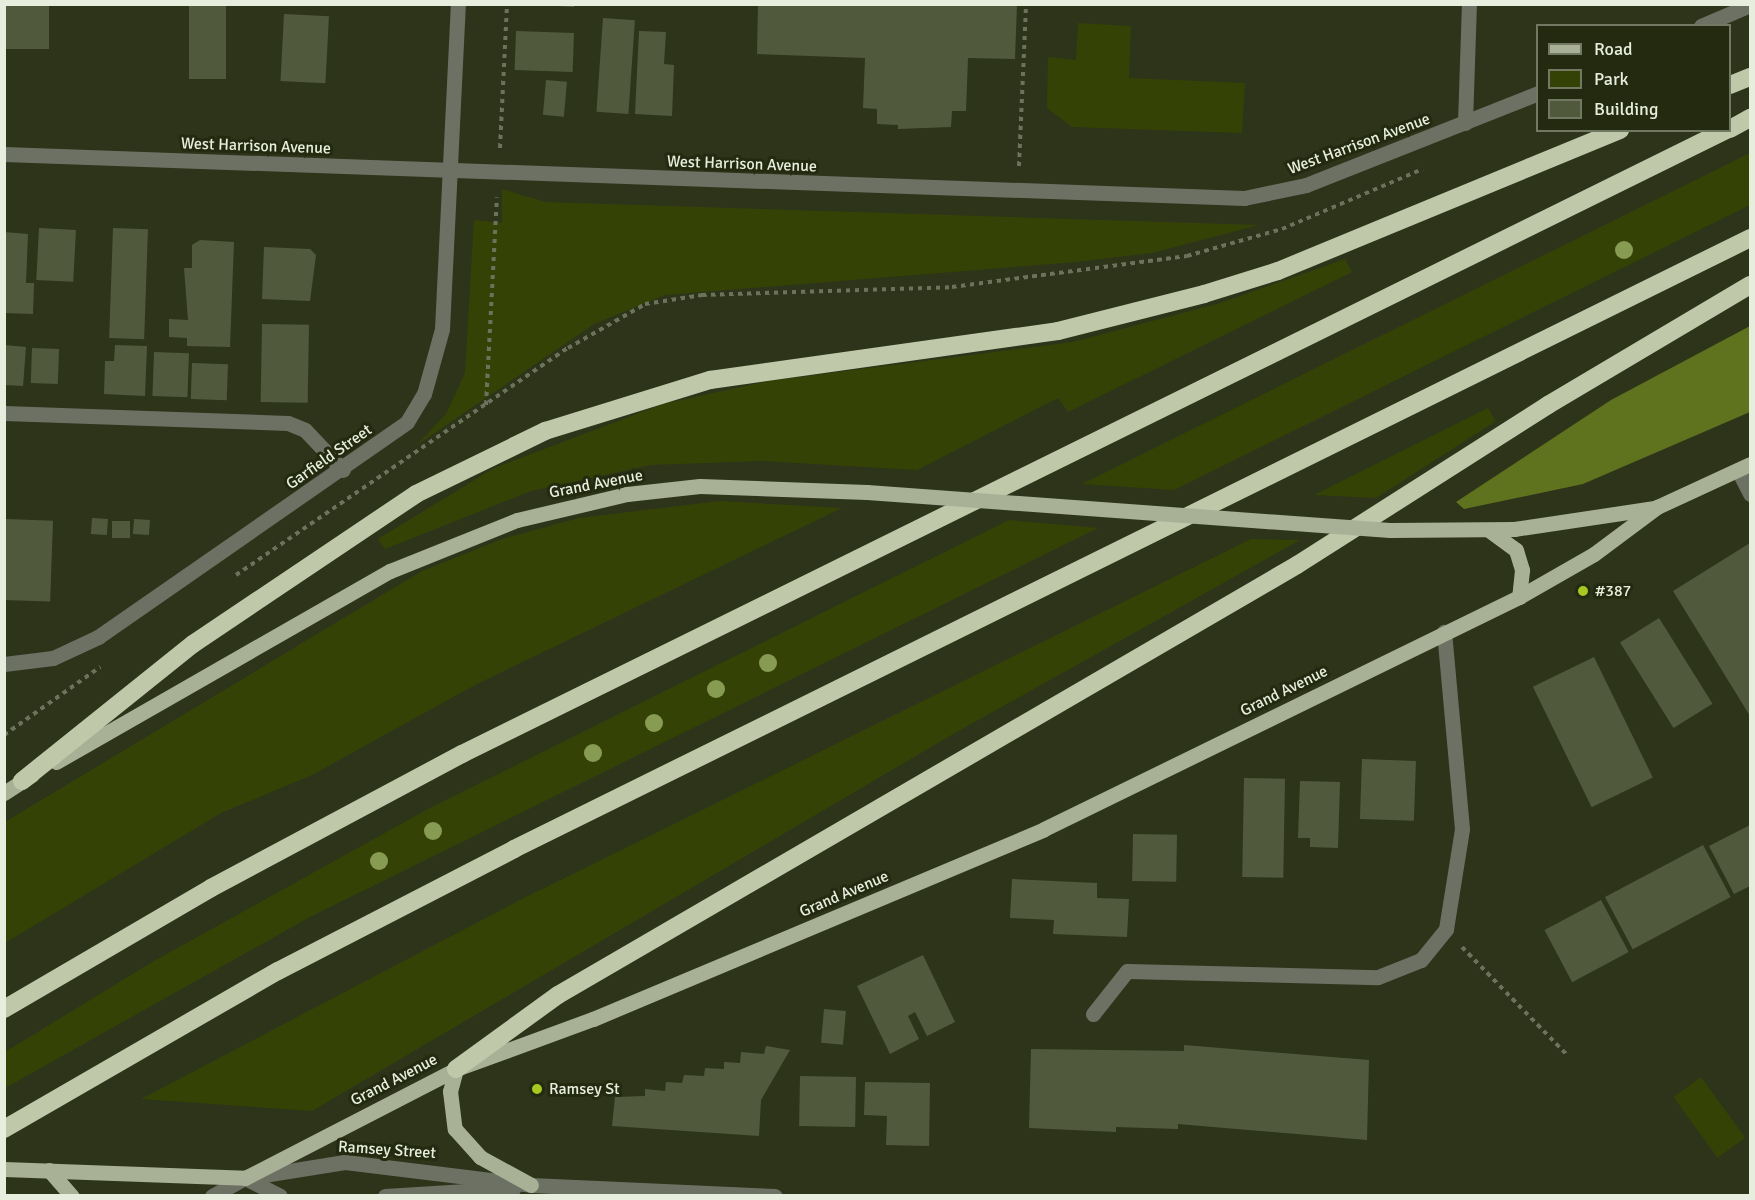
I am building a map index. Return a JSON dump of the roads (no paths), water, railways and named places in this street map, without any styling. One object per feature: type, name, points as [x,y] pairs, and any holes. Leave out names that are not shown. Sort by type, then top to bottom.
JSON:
[{"type":"highway","points":[[1731,85],[1750,77]]},
{"type":"highway","points":[[1731,128],[1750,118]]},
{"type":"highway","points":[[22,781],[232,618],[416,494],[545,431],[710,380],[1058,330],[1204,294],[1278,271],[1615,132]]},
{"type":"highway","points":[[4,1009],[211,888],[462,754],[1724,132]]},
{"type":"highway","points":[[4,1130],[278,971],[504,855],[1750,238]]},
{"type":"highway","points":[[456,1069],[558,995],[1297,566],[1548,405],[1750,285]]},
{"type":"main road","name":"Grand Avenue","points":[[4,1169],[245,1178],[456,1069],[593,1019],[1044,829],[1519,597],[1594,554],[1657,507],[1744,467]]},
{"type":"main road","name":"Grand Avenue","points":[[4,793],[390,571],[517,520],[627,494],[700,486],[867,492],[1390,530],[1490,531],[1509,534],[1657,507]]},
{"type":"main road","points":[[1509,534],[1521,561],[1519,597]]},
{"type":"main road","points":[[456,1069],[450,1091],[455,1129],[480,1157],[531,1185]]},
{"type":"main road","points":[[49,1170],[72,1196]]},
{"type":"street","name":"Garfield Street","points":[[4,664],[53,657],[98,637],[343,470],[407,422],[427,384],[442,329],[459,4]]},
{"type":"street","points":[[1465,123],[1469,4]]},
{"type":"street","points":[[1706,24],[1749,5]]},
{"type":"street","name":"West Harrison Avenue","points":[[4,154],[1244,198],[1306,185],[1536,94]]},
{"type":"street","points":[[4,413],[288,423],[305,430],[343,470]]},
{"type":"street","points":[[1744,467],[1750,494]]},
{"type":"street","points":[[1093,1014],[1127,971],[1378,977],[1421,960],[1446,929],[1462,829],[1444,632]]},
{"type":"street","name":"Ramsey Street","points":[[212,1196],[245,1178],[345,1162],[531,1185],[775,1196]]},
{"type":"street","points":[[245,1178],[280,1196]]},
{"type":"street","name":"Ramsey Street","points":[[385,1196],[466,1194],[531,1185]]},
{"type":"place","name":"#387","points":[[1583,591]]},
{"type":"place","name":"Ramsey St","points":[[537,1089]]}]
